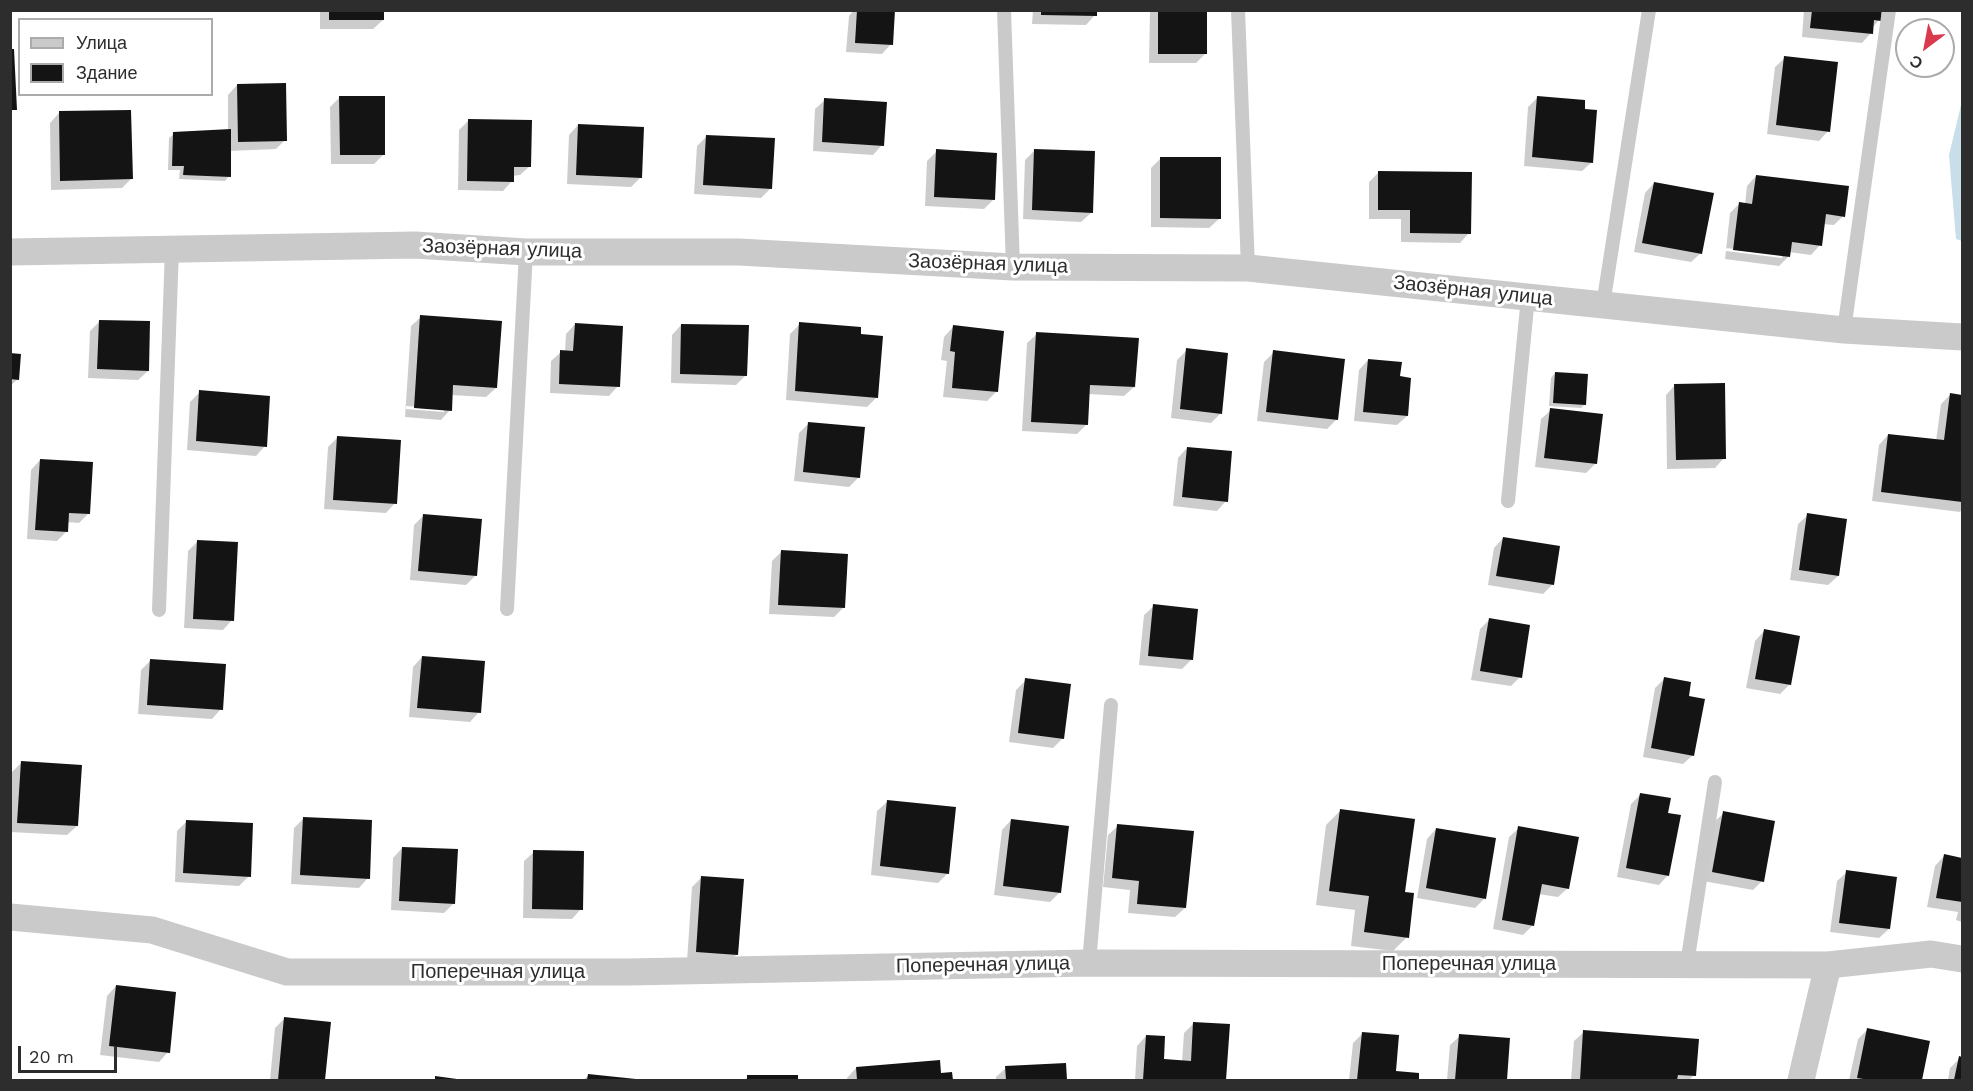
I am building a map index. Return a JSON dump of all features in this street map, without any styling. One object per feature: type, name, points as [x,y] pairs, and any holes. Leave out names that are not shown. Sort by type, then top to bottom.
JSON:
[{"type":"street","name":"Заозёрная улица","points":[[10,252],[415,245],[526,252],[739,252],[1013,267],[1248,268],[1844,330],[1962,337]]},
{"type":"street","name":"Поперечная улица","points":[[10,917],[152,930],[287,972],[629,972],[1089,963],[1828,965],[1931,954],[1962,959]]},
{"type":"street","points":[[1801,1080],[1828,965]]},
{"type":"lane","points":[[1004,10],[1013,267]]},
{"type":"lane","points":[[1238,10],[1248,268]]},
{"type":"lane","points":[[1603,305],[1649,10]]},
{"type":"lane","points":[[1844,330],[1889,10]]},
{"type":"lane","points":[[159,610],[171,249]]},
{"type":"lane","points":[[507,609],[526,252]]},
{"type":"lane","points":[[1509,501],[1528,297]]},
{"type":"lane","points":[[1089,963],[1111,705]]},
{"type":"lane","points":[[1687,964],[1715,782]]},
{"type":"water","points":[[1962,101],[1962,241],[1956,239],[1949,155]]},
{"type":"building","points":[[329,10],[384,10],[384,20],[329,20]]},
{"type":"building","points":[[857,10],[895,10],[893,45],[855,43]]},
{"type":"building","points":[[1041,10],[1097,10],[1097,16],[1041,15]]},
{"type":"building","points":[[1158,10],[1207,10],[1207,54],[1158,54]]},
{"type":"building","points":[[1812,10],[1882,10],[1881,21],[1874,20],[1873,34],[1810,28]]},
{"type":"building","points":[[10,49],[14,49],[17,110],[10,110]]},
{"type":"building","points":[[1784,56],[1838,62],[1830,132],[1776,125]]},
{"type":"building","points":[[286,83],[287,141],[238,142],[237,84]]},
{"type":"building","points":[[339,96],[385,96],[385,155],[340,155]]},
{"type":"building","points":[[1537,96],[1585,100],[1585,109],[1597,110],[1593,163],[1532,157]]},
{"type":"building","points":[[824,98],[887,102],[884,146],[822,142]]},
{"type":"building","points":[[131,110],[133,179],[60,181],[59,111]]},
{"type":"building","points":[[468,119],[532,120],[531,167],[514,167],[514,182],[467,181]]},
{"type":"building","points":[[578,124],[644,127],[642,178],[576,175]]},
{"type":"building","points":[[231,129],[231,177],[183,175],[184,166],[172,166],[173,132]]},
{"type":"building","points":[[706,135],[775,138],[772,189],[703,185]]},
{"type":"building","points":[[936,149],[997,153],[995,200],[934,197]]},
{"type":"building","points":[[1034,149],[1095,151],[1093,213],[1032,210]]},
{"type":"building","points":[[1160,157],[1221,157],[1221,219],[1160,218]]},
{"type":"building","points":[[1378,171],[1472,172],[1471,234],[1410,233],[1410,210],[1378,210]]},
{"type":"building","points":[[1756,175],[1849,186],[1845,217],[1826,214],[1822,246],[1792,242],[1790,257],[1733,250],[1739,202],[1752,204]]},
{"type":"building","points":[[1654,182],[1714,193],[1702,254],[1642,243]]},
{"type":"building","points":[[420,315],[502,321],[497,388],[453,385],[452,411],[414,408]]},
{"type":"building","points":[[99,320],[150,321],[149,371],[97,369]]},
{"type":"building","points":[[799,322],[861,327],[861,334],[883,336],[878,398],[795,391]]},
{"type":"building","points":[[575,323],[623,326],[620,387],[559,384],[560,350],[573,351]]},
{"type":"building","points":[[681,324],[749,325],[747,376],[680,374]]},
{"type":"building","points":[[953,325],[1004,331],[998,392],[952,388],[955,352],[950,351]]},
{"type":"building","points":[[1036,332],[1139,338],[1135,387],[1090,385],[1088,425],[1031,422]]},
{"type":"building","points":[[1186,348],[1228,353],[1222,414],[1180,409]]},
{"type":"building","points":[[1273,350],[1345,359],[1338,420],[1266,412]]},
{"type":"building","points":[[10,353],[21,354],[19,380],[10,379]]},
{"type":"building","points":[[1368,359],[1402,362],[1400,376],[1411,378],[1408,416],[1363,412]]},
{"type":"building","points":[[1555,372],[1588,374],[1586,405],[1553,403]]},
{"type":"building","points":[[1725,383],[1726,459],[1676,460],[1674,384]]},
{"type":"building","points":[[199,390],[270,396],[267,447],[196,441]]},
{"type":"building","points":[[1950,393],[1962,395],[1962,502],[1881,492],[1888,434],[1944,440]]},
{"type":"building","points":[[1550,408],[1603,414],[1597,464],[1544,458]]},
{"type":"building","points":[[808,422],[865,427],[860,478],[803,472]]},
{"type":"building","points":[[337,436],[401,440],[397,504],[333,500]]},
{"type":"building","points":[[1187,447],[1232,451],[1228,502],[1182,497]]},
{"type":"building","points":[[40,459],[93,462],[90,514],[69,513],[68,532],[35,530]]},
{"type":"building","points":[[1807,513],[1847,519],[1839,576],[1799,570]]},
{"type":"building","points":[[423,514],[482,519],[477,576],[418,571]]},
{"type":"building","points":[[1503,537],[1560,546],[1554,585],[1496,576]]},
{"type":"building","points":[[197,540],[238,542],[234,621],[193,619]]},
{"type":"building","points":[[781,550],[848,554],[845,608],[778,605]]},
{"type":"building","points":[[1153,604],[1198,609],[1193,660],[1148,656]]},
{"type":"building","points":[[1489,618],[1530,625],[1522,678],[1480,671]]},
{"type":"building","points":[[1764,629],[1800,636],[1791,685],[1755,679]]},
{"type":"building","points":[[422,656],[485,661],[481,713],[417,708]]},
{"type":"building","points":[[150,659],[226,664],[223,710],[147,705]]},
{"type":"building","points":[[1664,677],[1691,682],[1689,696],[1705,699],[1694,756],[1651,748]]},
{"type":"building","points":[[1025,678],[1071,684],[1064,739],[1018,733]]},
{"type":"building","points":[[21,761],[82,765],[78,826],[17,823]]},
{"type":"building","points":[[1640,793],[1671,798],[1668,813],[1681,815],[1669,876],[1626,868]]},
{"type":"building","points":[[887,800],[956,807],[949,874],[880,866]]},
{"type":"building","points":[[1340,809],[1415,819],[1405,892],[1414,893],[1409,938],[1364,932],[1369,896],[1329,891]]},
{"type":"building","points":[[1723,811],[1775,821],[1764,882],[1712,872]]},
{"type":"building","points":[[303,817],[372,820],[370,879],[300,875]]},
{"type":"building","points":[[1011,819],[1069,826],[1061,893],[1003,886]]},
{"type":"building","points":[[186,820],[253,823],[251,877],[183,873]]},
{"type":"building","points":[[1117,824],[1194,831],[1186,908],[1137,904],[1139,881],[1112,878]]},
{"type":"building","points":[[1518,826],[1579,837],[1569,889],[1542,884],[1534,926],[1502,920]]},
{"type":"building","points":[[1436,828],[1496,838],[1486,899],[1426,888]]},
{"type":"building","points":[[402,847],[458,849],[455,904],[399,901]]},
{"type":"building","points":[[533,850],[584,851],[583,910],[532,909]]},
{"type":"building","points":[[1944,854],[1962,858],[1962,902],[1936,898]]},
{"type":"building","points":[[1846,870],[1897,877],[1890,929],[1839,923]]},
{"type":"building","points":[[701,876],[744,879],[738,955],[696,952]]},
{"type":"building","points":[[116,985],[176,992],[170,1053],[109,1046]]},
{"type":"building","points":[[284,1017],[331,1022],[325,1080],[278,1080]]},
{"type":"building","points":[[1193,1022],[1230,1024],[1226,1080],[1143,1080],[1146,1035],[1165,1036],[1164,1059],[1191,1061]]},
{"type":"building","points":[[1867,1028],[1930,1041],[1922,1080],[1857,1078]]},
{"type":"building","points":[[1583,1030],[1699,1039],[1696,1076],[1678,1075],[1677,1080],[1580,1080]]},
{"type":"building","points":[[1362,1032],[1399,1035],[1396,1071],[1419,1073],[1419,1080],[1357,1080]]},
{"type":"building","points":[[1459,1034],[1510,1038],[1507,1080],[1455,1080]]},
{"type":"building","points":[[1959,1056],[1962,1057],[1962,1080],[1954,1080]]},
{"type":"building","points":[[940,1060],[941,1073],[952,1072],[953,1080],[857,1080],[856,1067]]},
{"type":"building","points":[[1066,1063],[1067,1080],[1006,1080],[1005,1066]]},
{"type":"building","points":[[588,1074],[636,1079],[636,1080],[587,1080]]},
{"type":"building","points":[[747,1075],[798,1075],[798,1080],[747,1080]]},
{"type":"building","points":[[435,1076],[457,1079],[457,1080],[435,1080]]}]
